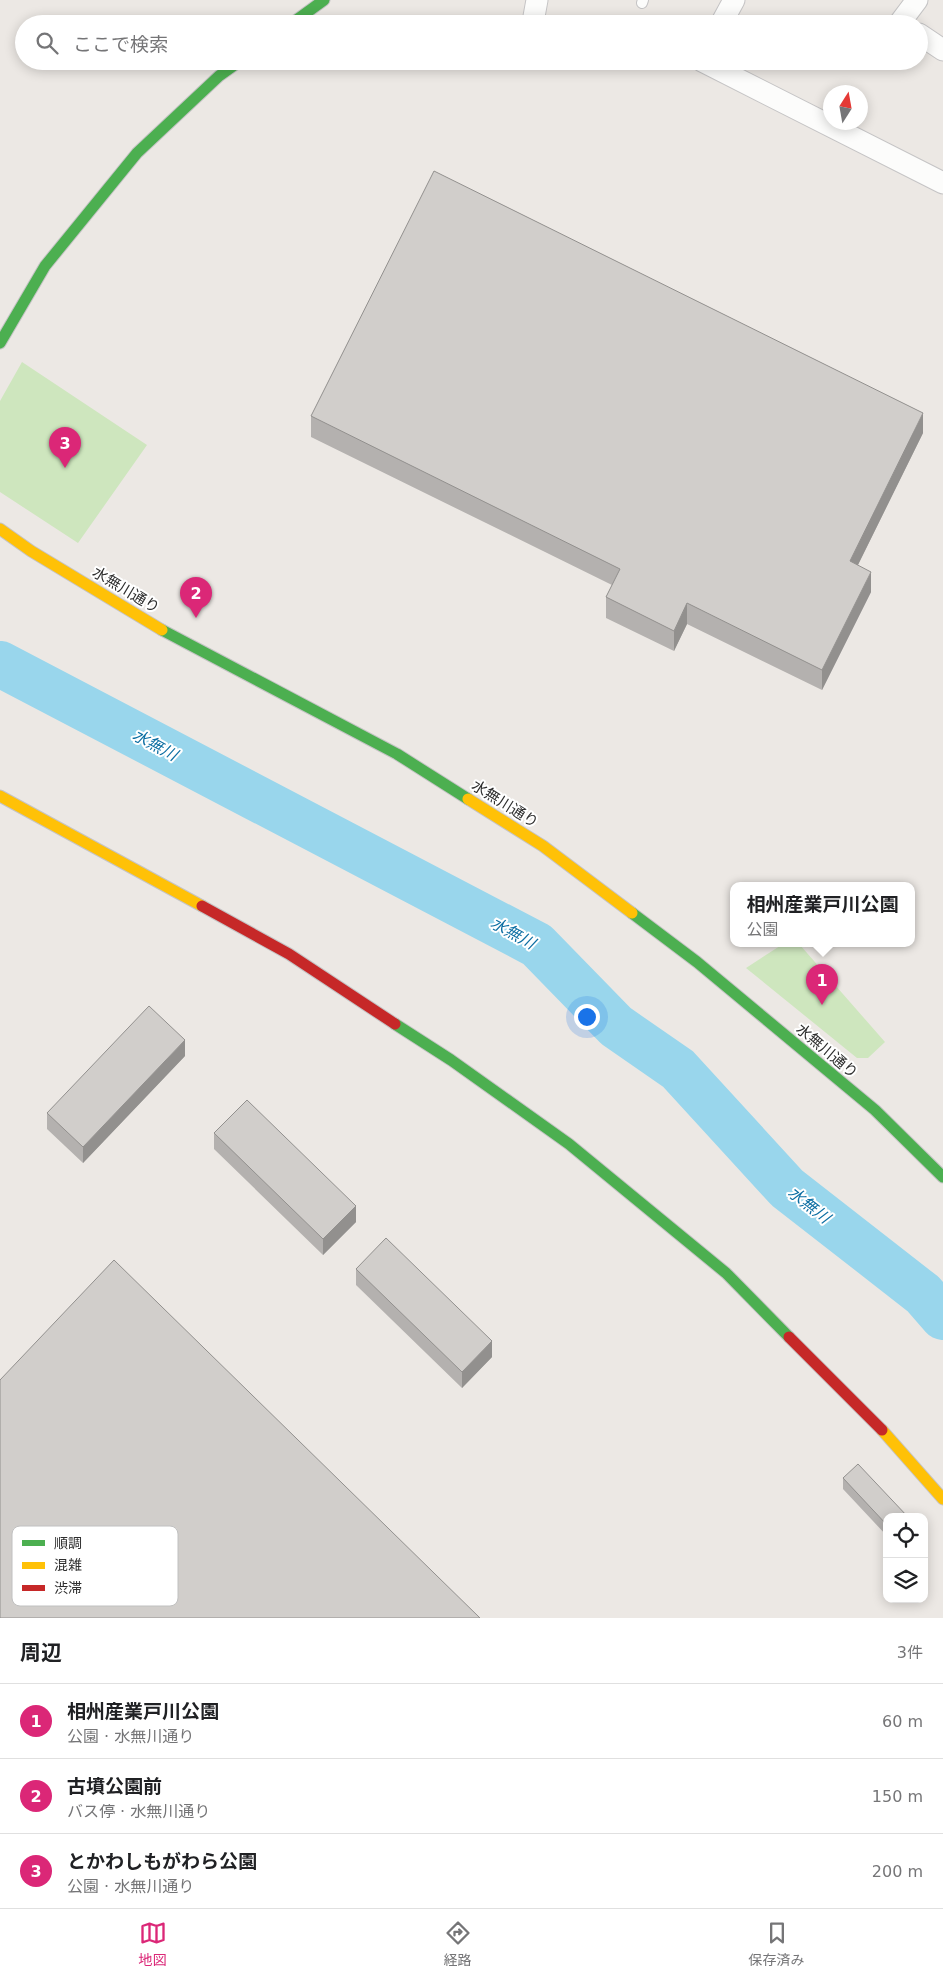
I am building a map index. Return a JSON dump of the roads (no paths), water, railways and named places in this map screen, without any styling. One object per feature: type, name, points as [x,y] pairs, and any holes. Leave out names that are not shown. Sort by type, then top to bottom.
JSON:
[{"type":"street","points":[[303,15],[324,0]]},
{"type":"street","points":[[534,15],[537,0]]},
{"type":"street","points":[[726,15],[734,0]]},
{"type":"street","points":[[907,15],[917,0]]},
{"type":"street","points":[[928,40],[943,50]]},
{"type":"street","points":[[0,343],[45,266],[136,153],[227,70]]},
{"type":"street","points":[[720,70],[943,183]]},
{"type":"street","name":"水無川通り","points":[[0,529],[157,627],[397,754],[543,846],[704,969],[874,1110],[943,1177]]},
{"type":"street","points":[[0,796],[289,954],[451,1060],[569,1144],[726,1273],[888,1436],[943,1499]]},
{"type":"waterway","name":"水無川","points":[[0,664],[537,945],[616,1026],[678,1069],[787,1188],[923,1294],[943,1317]]},
{"type":"place","name":"とかわしもがわら公園","points":[[65,468]]},
{"type":"place","name":"古墳公園前","points":[[196,618]]},
{"type":"place","name":"相州産業戸川公園","points":[[822,1005]]}]
